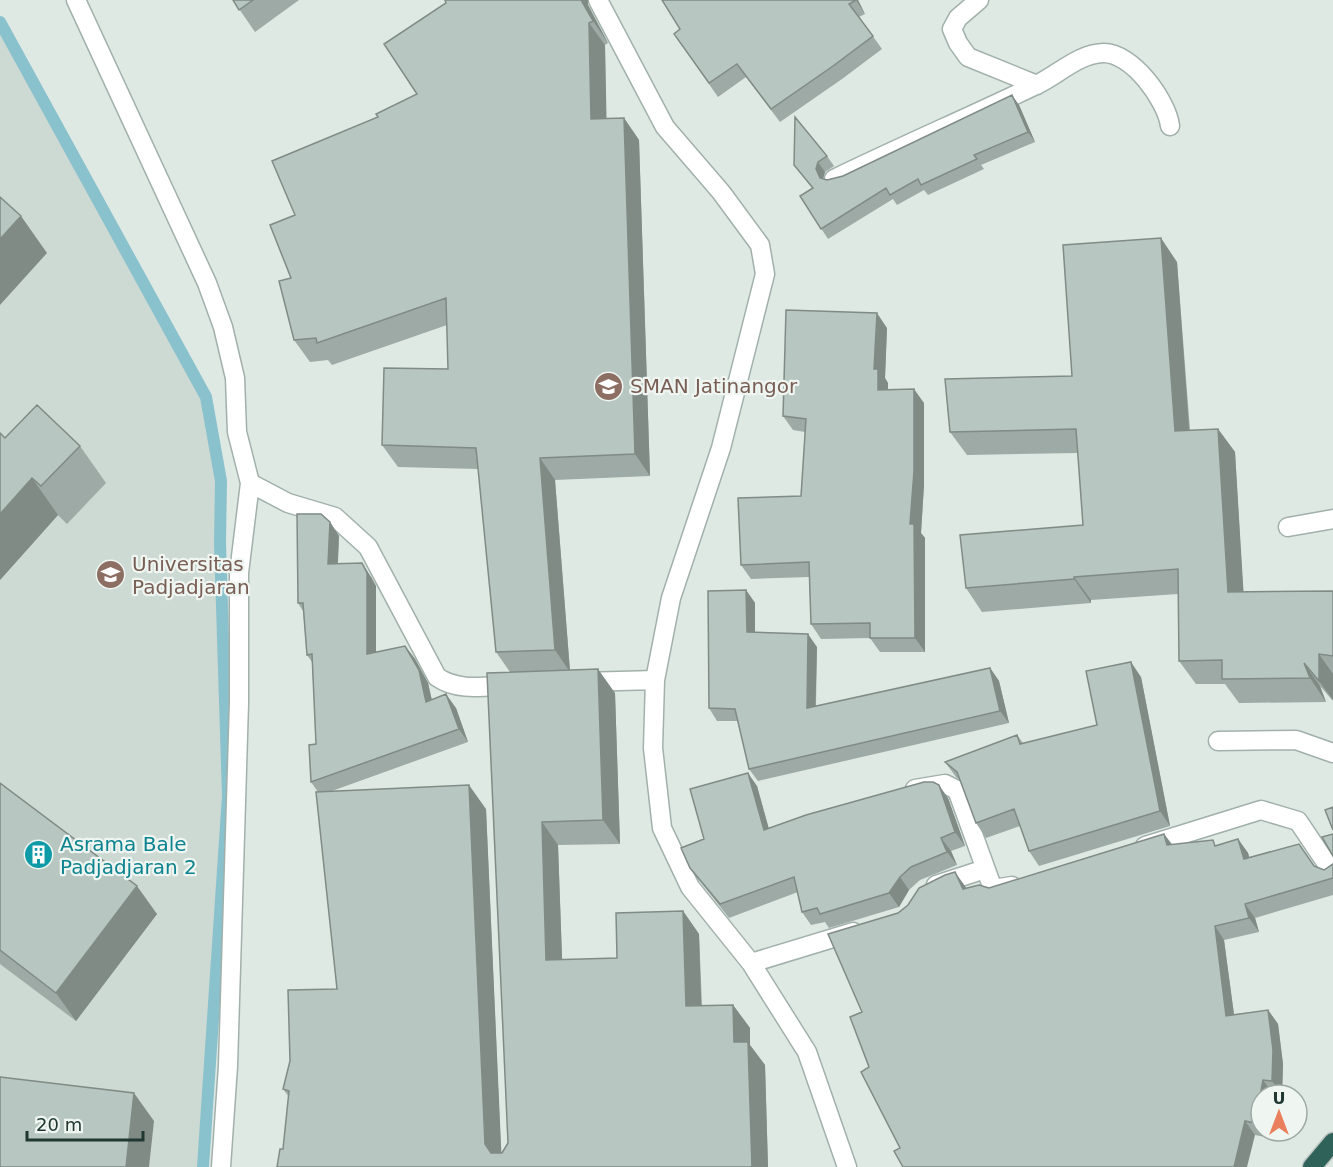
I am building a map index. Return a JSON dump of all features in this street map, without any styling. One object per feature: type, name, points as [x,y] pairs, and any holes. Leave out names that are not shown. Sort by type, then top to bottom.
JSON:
[{"type":"highway","points":[[1312,1167],[1333,1142]]},
{"type":"street","points":[[76,0],[207,283],[223,327],[235,378],[237,432],[250,483],[239,573],[239,714],[228,1066],[221,1167]]},
{"type":"street","points":[[598,0],[665,127],[721,192],[760,245],[765,274],[721,448],[671,598],[655,680],[653,748],[662,828],[690,887],[751,963],[807,1052],[847,1167]]},
{"type":"street","points":[[979,0],[958,18],[952,29],[958,43],[969,57],[1037,85]]},
{"type":"street","points":[[834,179],[1037,85],[1079,59],[1105,53],[1129,62],[1142,74],[1168,113],[1170,126]]},
{"type":"street","points":[[250,483],[288,503],[335,517],[368,547],[437,677],[449,686],[525,684]]},
{"type":"street","points":[[1288,527],[1333,519]]},
{"type":"street","points":[[568,683],[655,680]]},
{"type":"street","points":[[492,686],[493,708]]},
{"type":"street","points":[[1218,741],[1296,740],[1333,753]]},
{"type":"street","points":[[900,793],[932,784],[945,784],[957,790],[994,891],[1031,880]]},
{"type":"street","points":[[1127,852],[1262,810],[1298,821],[1333,873]]},
{"type":"street","points":[[921,894],[939,884],[985,869]]},
{"type":"street","points":[[751,963],[871,927]]},
{"type":"shaded area","name":"Universitas Padjadjaran","points":[[0,22],[206,397],[221,481],[220,543],[228,796],[203,1167],[0,1167]]},
{"type":"building","points":[[233,0],[253,0],[239,10]]},
{"type":"building","points":[[445,0],[581,0],[593,21],[589,23],[591,119],[624,118],[635,454],[540,458],[555,650],[496,652],[476,448],[382,445],[384,368],[448,369],[446,298],[317,343],[316,338],[294,340],[279,281],[291,278],[270,225],[295,215],[272,161],[378,117],[376,114],[417,94],[384,44],[446,3]]},
{"type":"building","points":[[662,0],[856,0],[849,4],[873,36],[771,109],[737,64],[709,83],[674,34],[680,29]]},
{"type":"building","points":[[1012,95],[1028,132],[974,155],[977,159],[921,185],[918,179],[890,195],[886,188],[821,229],[800,196],[813,188],[794,165],[795,117],[827,156],[818,162],[816,169],[820,178],[827,180],[843,176]]},
{"type":"building","points":[[0,197],[21,216],[0,239]]},
{"type":"building","points":[[1161,238],[1175,431],[1218,429],[1228,592],[1333,591],[1333,656],[1319,654],[1319,681],[1304,663],[1310,678],[1222,679],[1222,660],[1179,661],[1178,569],[966,588],[960,535],[1083,525],[1076,429],[950,432],[945,379],[1072,376],[1063,245]]},
{"type":"building","points":[[786,310],[877,313],[874,369],[878,369],[878,390],[914,389],[914,471],[910,524],[914,524],[915,638],[870,638],[870,623],[811,624],[809,562],[741,565],[738,498],[801,496],[806,419],[783,416]]},
{"type":"building","points":[[37,405],[80,446],[41,486],[32,478],[0,514],[0,433],[5,438]]},
{"type":"building","points":[[297,514],[321,514],[330,522],[328,564],[362,563],[367,573],[367,654],[405,646],[419,670],[426,702],[446,694],[459,729],[311,782],[309,745],[316,744],[312,654],[307,655],[303,603],[298,603]]},
{"type":"building","points":[[746,590],[747,632],[808,634],[807,708],[990,668],[1000,711],[749,769],[735,709],[709,708],[708,591]]},
{"type":"building","points":[[1131,662],[1160,811],[1029,851],[1014,809],[976,823],[957,772],[945,762],[1017,735],[1020,744],[1097,725],[1086,671]]},
{"type":"building","points":[[598,669],[603,820],[542,822],[546,960],[617,958],[616,913],[683,911],[686,1006],[733,1005],[734,1042],[748,1042],[752,1167],[277,1167],[280,1149],[283,1149],[289,1091],[283,1089],[290,1061],[288,990],[337,989],[316,792],[469,785],[485,1144],[491,1153],[502,1153],[508,1143],[487,673]]},
{"type":"building","points":[[748,773],[764,830],[806,815],[924,782],[933,782],[939,785],[955,832],[941,838],[947,852],[911,867],[900,877],[889,893],[820,914],[817,908],[802,912],[794,877],[720,904],[690,868],[681,848],[704,839],[690,789]]},
{"type":"building","name":"Asrama Bale Padjadjaran 2","points":[[0,783],[137,886],[56,993],[0,950]]},
{"type":"building","points":[[1333,807],[1333,830],[1325,810]]},
{"type":"building","points":[[1164,834],[1167,845],[1213,840],[1215,846],[1238,839],[1244,859],[1299,844],[1314,866],[1324,870],[1333,864],[1333,878],[1245,904],[1249,918],[1215,926],[1226,1016],[1268,1010],[1273,1050],[1272,1081],[1249,1083],[1249,1122],[1245,1121],[1234,1167],[903,1167],[894,1151],[900,1148],[861,1072],[869,1067],[850,1017],[862,1012],[828,934],[898,913],[908,905],[919,888],[955,872],[963,889],[979,885],[989,888]]},
{"type":"building","points":[[1333,834],[1333,856],[1322,837]]},
{"type":"building","points":[[0,1077],[134,1093],[126,1167],[0,1167]]},
{"type":"waterway","points":[[0,22],[206,397],[221,481],[220,543],[228,796],[203,1167]]},
{"type":"place","name":"SMAN Jatinangor","points":[[609,386]]},
{"type":"place","name":"Universitas Padjadjaran","points":[[111,575]]},
{"type":"place","name":"Asrama Bale Padjadjaran 2","points":[[39,855]]}]
